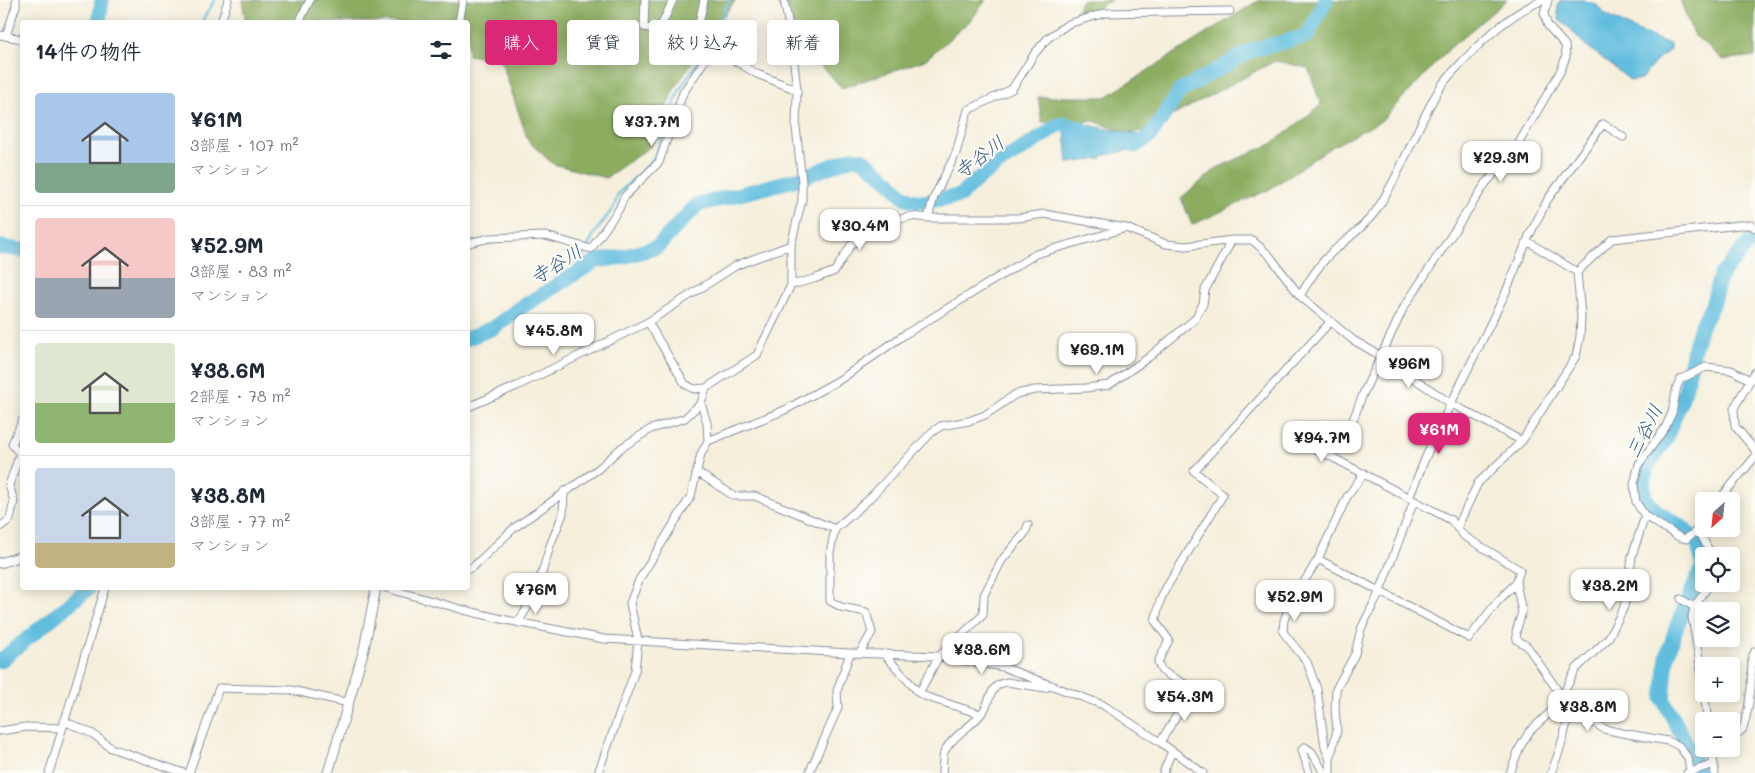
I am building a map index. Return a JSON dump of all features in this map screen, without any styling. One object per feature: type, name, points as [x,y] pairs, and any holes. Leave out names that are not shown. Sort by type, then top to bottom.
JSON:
[{"type":"street","points":[[16,0],[16,6],[3,35],[20,39]]},
{"type":"street","points":[[222,20],[228,0]]},
{"type":"street","points":[[301,20],[310,0]]},
{"type":"street","points":[[459,20],[464,0]]},
{"type":"street","points":[[645,0],[644,26],[654,29],[662,24],[673,0]]},
{"type":"street","points":[[700,20],[704,0]]},
{"type":"street","points":[[648,322],[685,384],[694,389],[706,388],[757,355],[791,285],[791,245],[802,200],[802,178],[796,127],[797,90],[784,0]]},
{"type":"street","points":[[1300,296],[1313,274],[1330,254],[1360,229],[1374,213],[1390,188],[1438,91],[1445,81],[1484,39],[1524,9],[1542,0]]},
{"type":"street","points":[[1330,455],[1351,425],[1381,356],[1414,290],[1486,183],[1513,154],[1560,72],[1566,57],[1565,45],[1548,26],[1544,14],[1548,0]]},
{"type":"street","points":[[928,218],[933,201],[956,153],[968,110],[1012,90],[1035,53],[1048,38],[1068,24],[1105,13],[1230,12]]},
{"type":"street","points":[[470,243],[490,238],[546,236],[591,249],[619,209],[624,197],[659,162],[683,93],[702,65]]},
{"type":"street","points":[[742,65],[757,74],[797,90]]},
{"type":"street","points":[[1330,773],[1330,760],[1337,730],[1335,710],[1336,689],[1355,654],[1361,629],[1380,591],[1432,442],[1505,294],[1527,241],[1548,198],[1604,124],[1623,138]]},
{"type":"street","points":[[791,285],[835,271],[850,245],[862,234],[893,221],[912,216],[928,218],[1018,218],[1044,214],[1126,228],[1166,244],[1186,246],[1232,240],[1252,240],[1269,255],[1300,296],[1353,340],[1381,356],[1450,403],[1522,440]]},
{"type":"street","points":[[1577,272],[1612,239],[1739,225],[1751,225],[1755,228]]},
{"type":"street","points":[[708,441],[785,410],[841,379],[904,335],[1036,254],[1126,228]]},
{"type":"street","points":[[860,653],[872,632],[866,612],[841,607],[830,601],[830,553],[835,529],[866,502],[932,432],[941,426],[985,416],[1016,394],[1035,390],[1109,385],[1149,357],[1195,318],[1203,304],[1205,290],[1232,240]]},
{"type":"street","points":[[1527,241],[1577,272]]},
{"type":"street","points":[[470,406],[517,386],[648,322],[738,265],[791,245]]},
{"type":"street","points":[[1457,528],[1478,483],[1522,440],[1576,356],[1580,337],[1581,316],[1577,272]]},
{"type":"street","points":[[1160,742],[1181,709],[1198,691],[1161,670],[1158,662],[1168,640],[1155,621],[1160,601],[1198,534],[1223,495],[1194,471],[1331,321]]},
{"type":"street","points":[[1695,531],[1686,538],[1679,537],[1645,516],[1636,502],[1634,484],[1639,464],[1665,428],[1672,413],[1677,386],[1681,379],[1706,368],[1731,370],[1750,380]]},
{"type":"street","points":[[1755,372],[1734,408],[1735,426],[1755,450]]},
{"type":"street","points":[[470,568],[514,528],[564,491],[598,469],[621,448],[651,429],[685,418],[701,403],[706,388]]},
{"type":"street","points":[[598,773],[635,671],[638,640],[630,603],[639,580],[691,496],[701,454],[708,441],[701,403]]},
{"type":"street","points":[[0,527],[10,518],[14,501],[9,485],[20,454],[12,444],[20,426]]},
{"type":"street","points":[[1290,435],[1451,520],[1464,536],[1520,570],[1516,583],[1498,601],[1469,638],[1318,560]]},
{"type":"street","points":[[1726,492],[1755,457]]},
{"type":"street","points":[[697,472],[734,496],[755,496],[835,529]]},
{"type":"street","points":[[1330,760],[1325,747],[1317,689],[1307,662],[1283,632],[1284,620],[1291,603],[1318,560],[1347,497],[1364,473]]},
{"type":"street","points":[[518,623],[530,603],[563,514],[564,491]]},
{"type":"street","points":[[1510,773],[1519,749],[1529,732],[1557,706],[1576,668],[1608,639],[1624,607],[1632,556],[1645,516]]},
{"type":"street","points":[[919,692],[939,656],[983,615],[984,595],[1002,560],[1025,533],[1028,525]]},
{"type":"street","points":[[0,563],[20,557]]},
{"type":"street","points":[[1516,583],[1522,612],[1516,632],[1518,640],[1527,646],[1562,697],[1573,702],[1594,724],[1604,729],[1668,741],[1679,746],[1688,758],[1690,771],[1714,764]]},
{"type":"street","points":[[49,773],[104,590]]},
{"type":"street","points":[[328,773],[364,649],[376,590]]},
{"type":"street","points":[[393,590],[518,623],[604,639],[850,653],[939,656],[1003,667],[1052,684],[1103,705],[1203,773]]},
{"type":"street","points":[[1699,657],[1692,617],[1694,607],[1704,592]]},
{"type":"street","points":[[1681,600],[1694,607]]},
{"type":"street","points":[[1740,732],[1743,729],[1748,709],[1752,657],[1755,651]]},
{"type":"street","points":[[809,773],[838,708],[837,690],[850,653]]},
{"type":"street","points":[[884,654],[919,692],[927,697],[980,714]]},
{"type":"street","points":[[942,773],[944,751],[980,714],[985,708],[989,695],[1002,682],[1045,688],[1052,684]]},
{"type":"street","points":[[189,773],[219,688],[291,690],[349,703]]},
{"type":"street","points":[[1551,773],[1573,702]]},
{"type":"street","points":[[0,731],[63,724],[93,734],[111,748],[184,773]]},
{"type":"street","points":[[1309,773],[1302,750],[1305,747],[1312,752],[1324,773]]},
{"type":"street","points":[[1163,773],[1172,751]]},
{"type":"street","points":[[1713,757],[1715,773]]},
{"type":"green space","points":[[243,0],[736,0],[720,20],[649,20],[649,65],[690,65],[673,91],[651,146],[606,178],[553,164],[528,141],[503,65],[557,65],[557,20],[485,20],[485,58],[470,55],[470,20],[246,20]]},
{"type":"green space","points":[[775,0],[986,0],[971,20],[925,60],[842,88],[820,65],[839,65],[839,20],[788,20]]},
{"type":"green space","points":[[1082,0],[1111,0],[1085,15],[1075,13]]},
{"type":"green space","points":[[1259,0],[1507,0],[1450,48],[1381,121],[1328,149],[1270,189],[1192,225],[1181,198],[1217,168],[1273,143],[1321,105],[1308,68],[1275,61],[1144,131],[1126,133],[1094,121],[1042,122],[1038,97],[1106,97]]},
{"type":"green space","points":[[1680,0],[1755,0],[1755,56],[1723,60],[1693,34]]},
{"type":"water","points":[[1561,0],[1584,0],[1597,5],[1604,14],[1637,31],[1670,44],[1670,50],[1659,58],[1641,79],[1631,81],[1582,42],[1559,20],[1558,7]]},
{"type":"water","points":[[1064,121],[1150,136],[1142,147],[1102,156],[1101,159],[1068,163]]},
{"type":"waterway","points":[[99,20],[102,0]]},
{"type":"waterway","points":[[203,20],[215,0]]},
{"type":"waterway","points":[[574,275],[594,234],[614,207],[618,194],[654,159],[679,91],[711,41],[729,0]]},
{"type":"waterway","name":"寺谷川","points":[[1135,146],[1150,136],[1180,91],[1252,50],[1307,36],[1326,0]]},
{"type":"waterway","name":"寺谷川","points":[[470,337],[493,328],[517,310],[596,261],[623,257],[657,247],[697,205],[798,179],[852,158],[864,160],[910,200],[923,202],[960,196],[974,182],[1001,162],[1056,126],[1064,124],[1082,129]]},
{"type":"waterway","name":"三谷川","points":[[1698,773],[1694,758],[1663,699],[1667,657],[1676,628],[1703,565],[1698,544],[1682,527],[1657,512],[1645,498],[1643,481],[1648,465],[1665,441],[1685,390],[1701,326],[1712,305],[1720,276],[1755,236]]},
{"type":"waterway","points":[[0,247],[20,250]]},
{"type":"waterway","name":"寺谷川","points":[[0,661],[87,590]]}]
